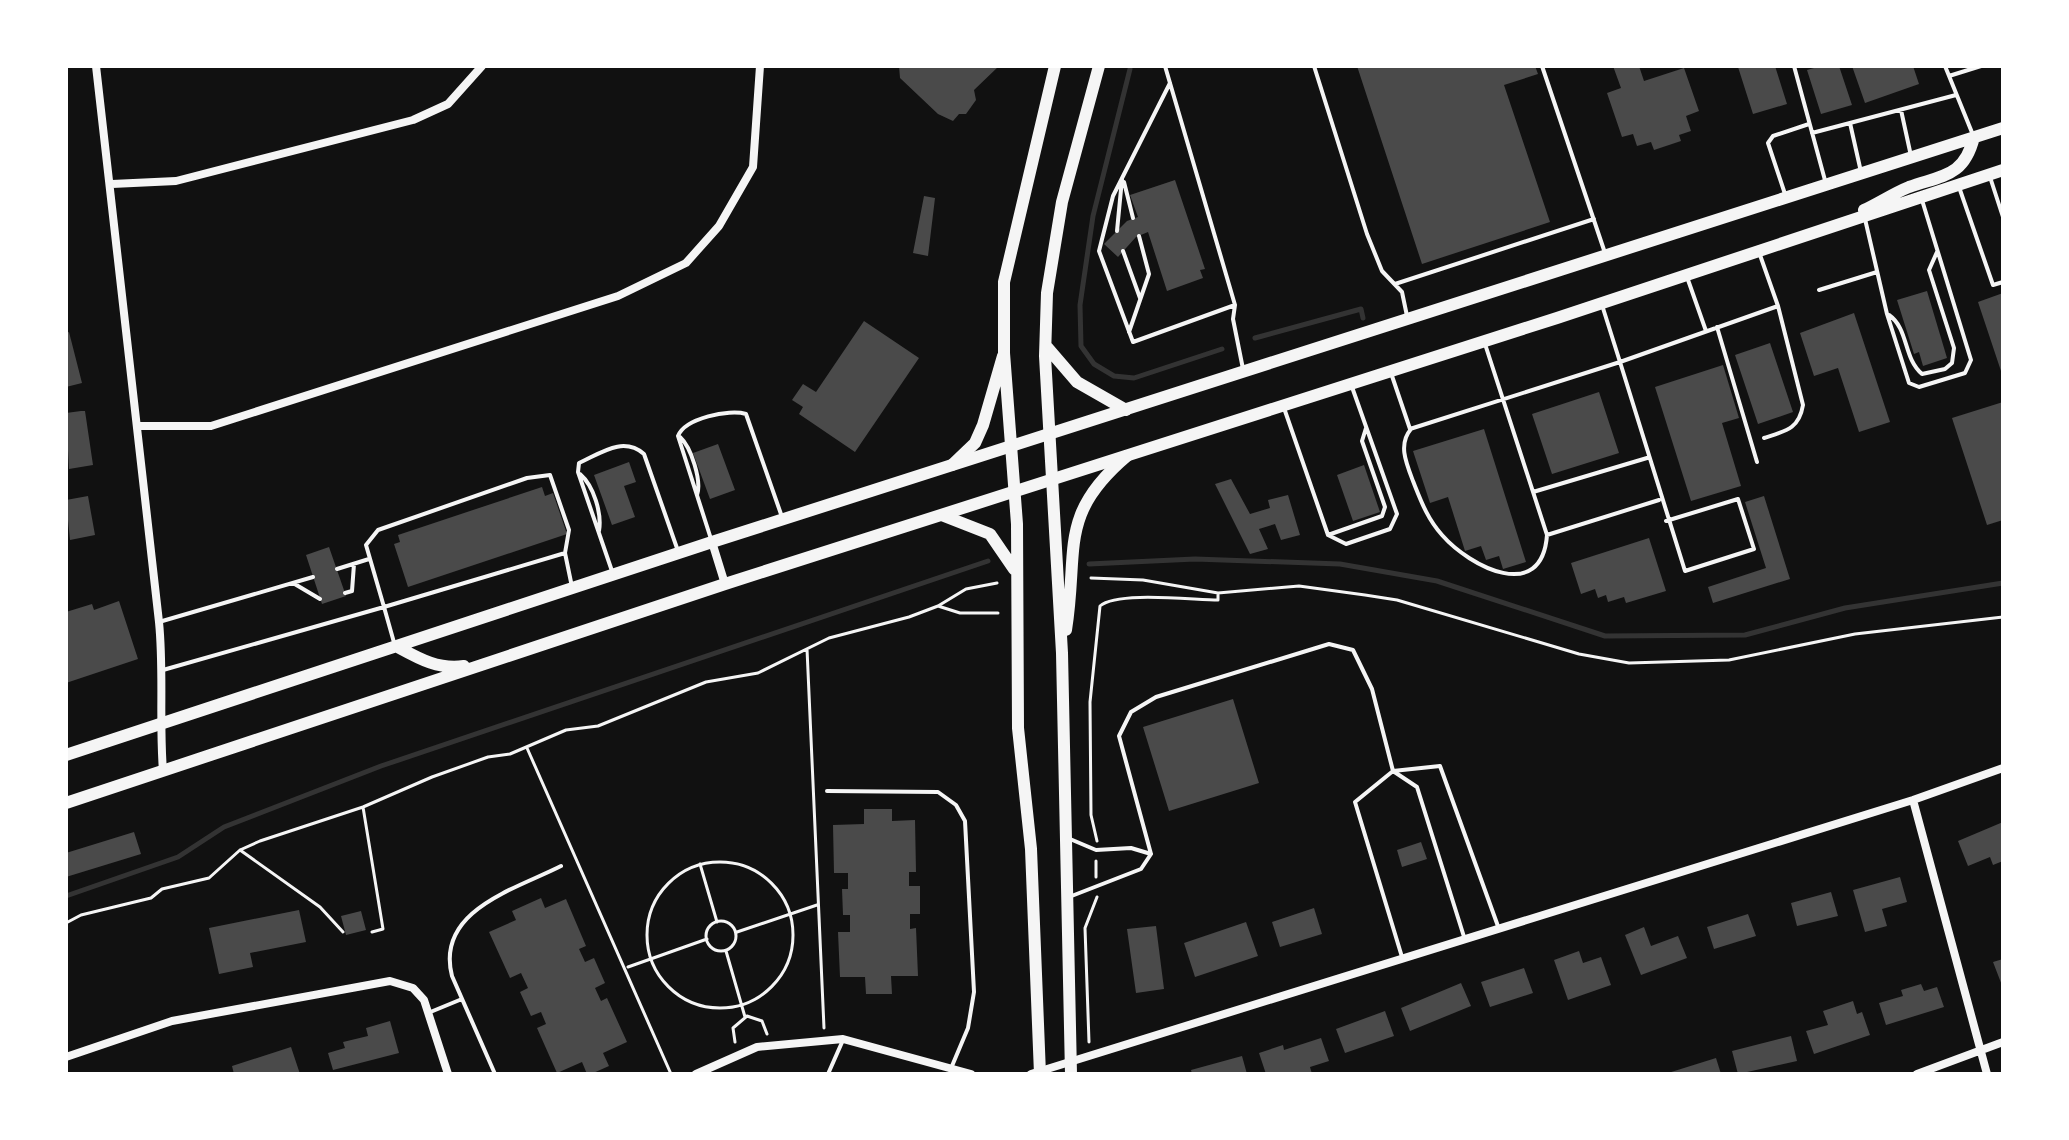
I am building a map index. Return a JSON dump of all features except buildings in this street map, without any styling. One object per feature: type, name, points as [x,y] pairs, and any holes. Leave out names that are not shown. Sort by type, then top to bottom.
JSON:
[{"type":"main road","points":[[1037,1073],[1031,849],[1018,728],[1016,492],[1004,353],[1007,256],[1055,66]]},
{"type":"main road","points":[[1071,1068],[1062,653],[1046,346],[1047,293],[1062,202],[1099,66]]},
{"type":"main road","points":[[66,755],[782,519],[2003,128]]},
{"type":"main road","points":[[1829,228],[1906,189],[1953,173],[1969,158],[1974,137]]},
{"type":"main road","points":[[66,803],[725,584],[1687,276],[2003,170]]},
{"type":"main road","points":[[1046,346],[1077,382],[1126,410]]},
{"type":"main road","points":[[952,465],[975,443],[1004,353]]},
{"type":"main road","points":[[1062,653],[1072,591],[1074,531],[1091,490],[1127,456]]},
{"type":"main road","points":[[944,516],[990,534],[1016,573]]},
{"type":"main road","points":[[396,646],[427,663],[450,668],[499,659]]},
{"type":"street","points":[[96,66],[112,184],[117,272],[138,426],[159,622],[163,670],[159,724],[163,771]]},
{"type":"street","points":[[112,184],[176,181],[413,120],[448,104],[482,66]]},
{"type":"street","points":[[138,426],[211,426],[618,296],[686,263],[719,226],[753,167],[760,66]]},
{"type":"street","points":[[712,542],[725,584]]},
{"type":"street","points":[[1037,1073],[1071,1068],[1089,1057],[1913,800],[2003,768]]},
{"type":"street","points":[[1913,800],[1987,1074]]},
{"type":"street","points":[[66,1057],[172,1021],[390,981],[413,988],[424,1000],[448,1074]]},
{"type":"street","points":[[696,1074],[737,1054],[770,1045],[843,1039],[940,1070],[971,1074]]},
{"type":"street","points":[[1917,1074],[2003,1042]]},
{"type":"lane","points":[[1165,66],[1235,305],[1233,319],[1243,371]]},
{"type":"lane","points":[[1314,66],[1367,234],[1382,271],[1402,292],[1408,319]]},
{"type":"lane","points":[[1542,66],[1606,256]]},
{"type":"lane","points":[[1794,66],[1827,186]]},
{"type":"lane","points":[[1945,66],[1974,137]]},
{"type":"lane","points":[[1949,76],[1981,66]]},
{"type":"lane","points":[[1170,83],[1113,196],[1099,251],[1133,342],[1235,305]]},
{"type":"lane","points":[[1812,133],[1956,95]]},
{"type":"lane","points":[[1901,109],[1911,158]]},
{"type":"lane","points":[[1787,199],[1768,143],[1773,136],[1810,123]]},
{"type":"lane","points":[[1850,123],[1861,175]]},
{"type":"lane","points":[[1989,175],[2003,217]]},
{"type":"lane","points":[[1122,176],[1133,218]]},
{"type":"lane","points":[[1117,231],[1122,176]]},
{"type":"lane","points":[[1958,185],[1993,285],[2003,282]]},
{"type":"lane","points":[[1864,217],[1887,314],[1909,383],[1914,388],[1965,373],[1971,360],[1921,197]]},
{"type":"lane","points":[[1395,284],[1594,219]]},
{"type":"lane","points":[[1129,332],[1149,274],[1139,236]]},
{"type":"lane","points":[[1123,251],[1141,299]]},
{"type":"lane","points":[[1887,314],[1898,322],[1911,362],[1922,374],[1945,369],[1952,363],[1954,348],[1929,270],[1938,251]]},
{"type":"lane","points":[[1758,252],[1778,306],[1803,405],[1800,421],[1791,429],[1764,438]]},
{"type":"lane","points":[[1819,290],[1877,272]]},
{"type":"lane","points":[[1687,276],[1706,331]]},
{"type":"lane","points":[[1601,303],[1666,521],[1685,571],[1754,549],[1738,499],[1666,521]]},
{"type":"lane","points":[[1484,341],[1503,399],[1547,535],[1546,553],[1537,565],[1518,575],[1491,569],[1465,557],[1428,517],[1403,448],[1405,436],[1411,429],[1503,399],[1620,362],[1778,306]]},
{"type":"lane","points":[[1717,327],[1757,462]]},
{"type":"lane","points":[[1390,371],[1411,429]]},
{"type":"lane","points":[[1283,406],[1328,535],[1346,544],[1390,529],[1397,514],[1351,384]]},
{"type":"lane","points":[[712,542],[678,436],[685,425],[734,411],[746,414],[751,421],[782,519]]},
{"type":"lane","points":[[1328,535],[1382,516],[1385,507],[1362,441],[1366,426]]},
{"type":"lane","points":[[613,576],[578,472],[579,463],[617,445],[634,446],[650,465],[679,553]]},
{"type":"lane","points":[[1533,492],[1647,458]]},
{"type":"lane","points":[[396,646],[366,545],[378,530],[527,478],[550,475],[569,530],[565,553],[572,589]]},
{"type":"lane","points":[[1547,535],[1660,499]]},
{"type":"lane","points":[[163,670],[565,553]]},
{"type":"lane","points":[[337,569],[369,559]]},
{"type":"lane","points":[[345,593],[352,591],[354,564]]},
{"type":"lane","points":[[159,622],[313,577]]},
{"type":"lane","points":[[293,583],[320,599]]},
{"type":"lane","points":[[1067,898],[1141,869],[1151,854],[1119,736],[1131,712],[1156,697],[1329,644],[1353,650],[1372,689],[1393,771],[1417,787],[1465,940]]},
{"type":"lane","points":[[1402,959],[1355,802],[1393,771],[1440,766],[1499,929]]},
{"type":"lane","points":[[827,791],[938,792],[956,805],[965,821],[974,992],[968,1028],[951,1069]]},
{"type":"lane","points":[[1066,837],[1096,850],[1131,848],[1151,854]]},
{"type":"lane","points":[[495,1074],[462,999],[449,959],[455,935],[464,917],[472,910],[561,866]]},
{"type":"lane","points":[[428,1013],[462,999]]},
{"type":"lane","points":[[828,1074],[843,1039]]},
{"type":"path","points":[[1091,578],[1143,580],[1218,593],[1299,586],[1397,600],[1579,654],[1629,663],[1729,660],[1855,634],[2003,617]]},
{"type":"path","points":[[66,923],[81,915],[151,898],[162,889],[209,878],[240,850],[363,807],[432,777],[527,748],[566,730],[598,726],[706,682],[758,673],[858,628],[938,606],[966,589],[997,583]]},
{"type":"path","points":[[1089,1057],[1085,928],[1086,918],[1097,898],[1098,836],[1091,815],[1090,702],[1100,606],[1106,601],[1131,598],[1218,600],[1218,593]]},
{"type":"path","points":[[938,606],[960,613],[998,613]]},
{"type":"path","points":[[807,649],[825,1040]]},
{"type":"path","points":[[527,748],[671,1074]]},
{"type":"path","points":[[363,807],[383,929],[372,932]]},
{"type":"path","points":[[240,850],[320,907],[343,932]]},
{"type":"path","points":[[723,862],[755,872],[781,894],[790,914],[791,949],[778,980],[762,995],[741,1005],[721,1008],[681,997],[665,983],[652,958],[648,924],[654,904],[665,886],[681,873],[700,864],[723,862]]},
{"type":"path","points":[[700,864],[717,922]]},
{"type":"path","points":[[736,933],[817,905]]},
{"type":"path","points":[[717,922],[729,923],[736,933],[734,943],[726,950],[714,949],[707,939],[709,929],[717,922]]},
{"type":"path","points":[[626,967],[707,939]]},
{"type":"path","points":[[726,950],[745,1017]]},
{"type":"path","points":[[737,1054],[732,1032],[737,1022],[745,1017],[755,1016],[763,1023],[770,1045]]},
{"type":"waterway","points":[[1130,69],[1093,216],[1080,305],[1081,346],[1094,364],[1114,376],[1134,378],[1222,349]]},
{"type":"waterway","points":[[1255,338],[1361,309],[1363,318]]},
{"type":"waterway","points":[[1089,564],[1195,559],[1340,564],[1437,581],[1605,636],[1745,635],[1845,608],[2003,583]]},
{"type":"waterway","points":[[66,896],[178,857],[224,827],[381,766],[988,561]]}]
